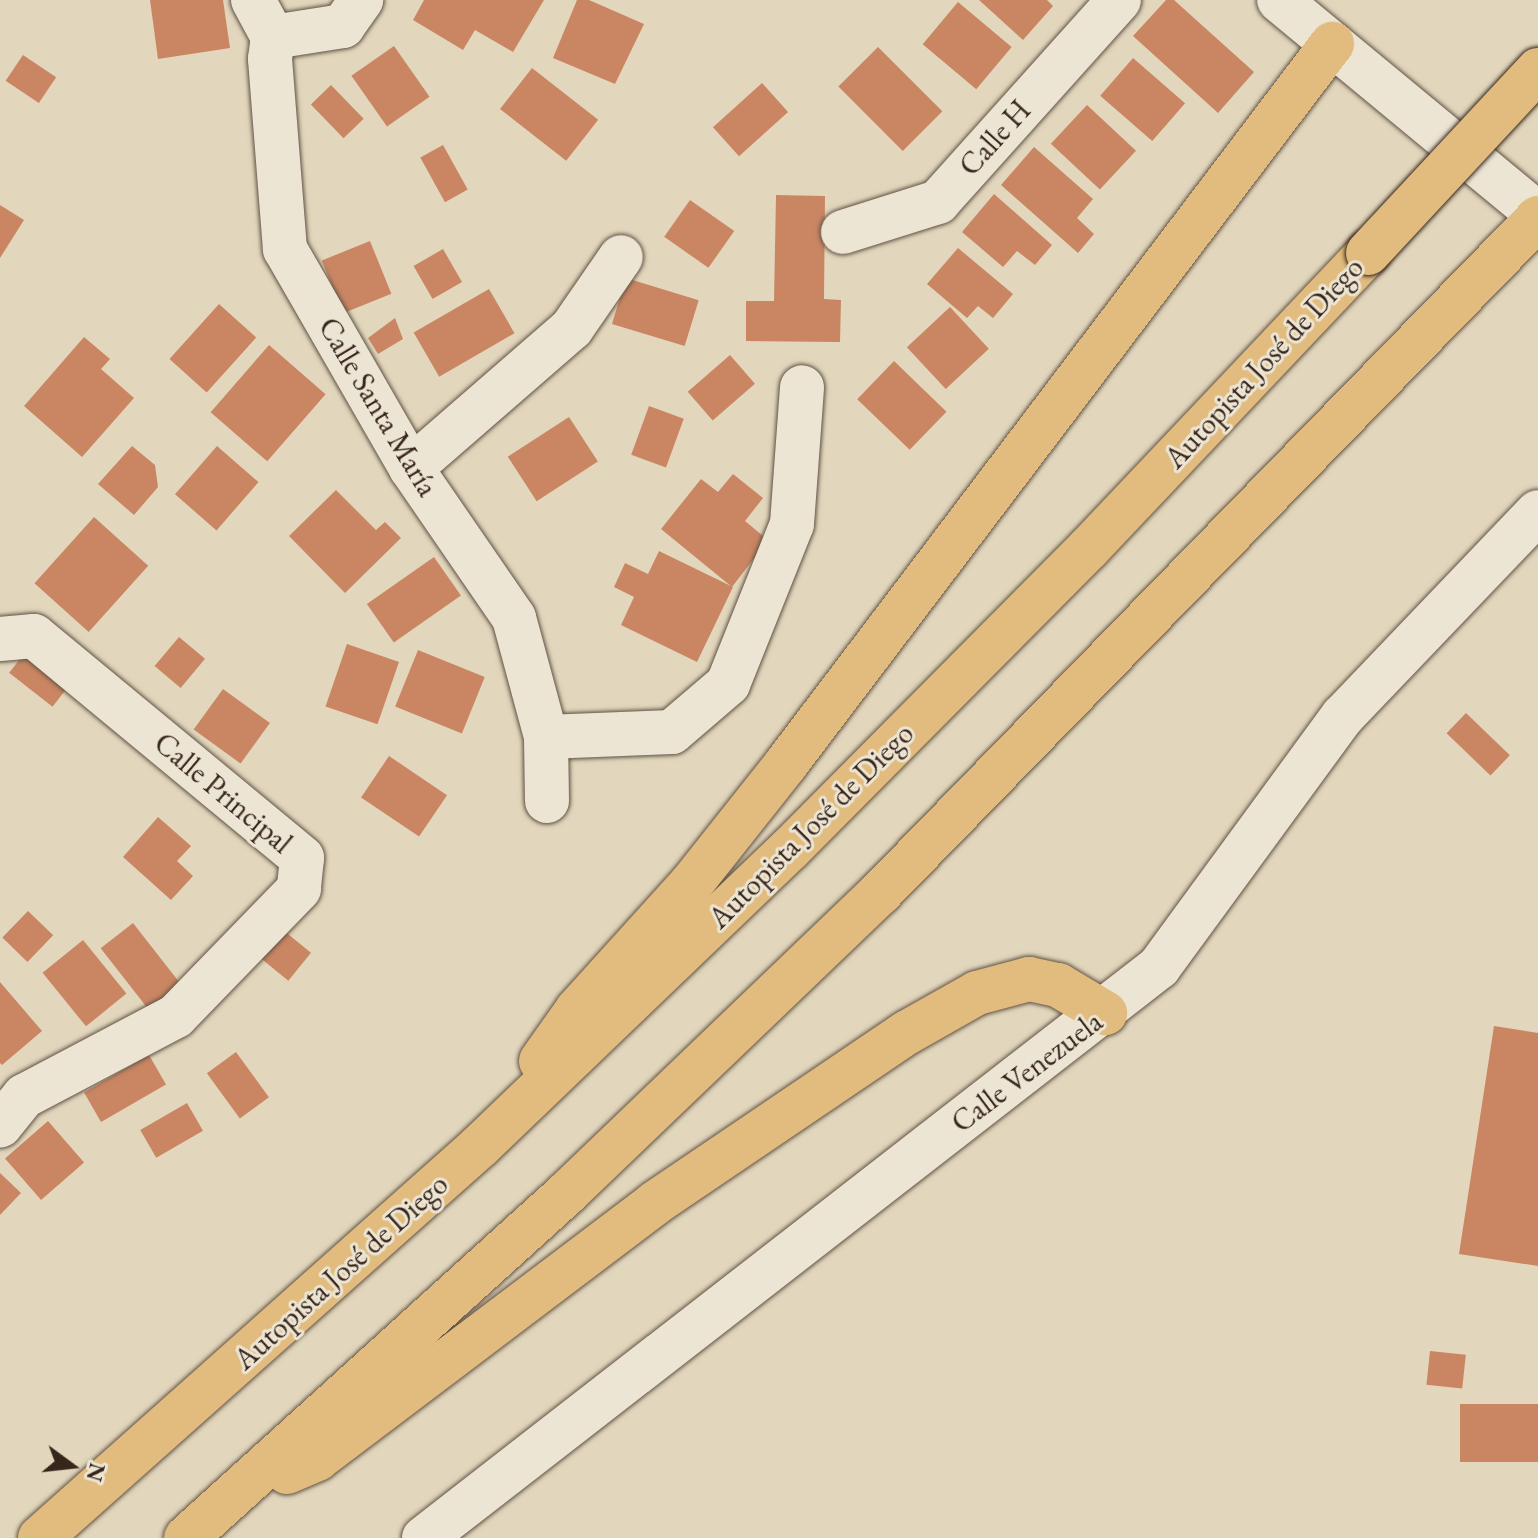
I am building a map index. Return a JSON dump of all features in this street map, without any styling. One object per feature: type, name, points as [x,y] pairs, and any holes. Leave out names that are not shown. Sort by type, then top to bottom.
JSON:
[{"type":"highway","points":[[479,1147],[577,1010],[691,884],[786,764],[1332,44]]},
{"type":"highway","name":"Autopista José de Diego","points":[[40,1538],[479,1147],[790,849],[1078,559],[1538,70]]},
{"type":"highway","points":[[186,1538],[567,1193],[880,893],[1538,216]]},
{"type":"highway","points":[[240,1491],[317,1459],[655,1203],[908,1032],[977,993],[1029,979],[1067,989],[1105,1013]]},
{"type":"street","points":[[263,19],[343,26],[361,0]]},
{"type":"street","name":"Calle H","points":[[843,232],[938,202],[1119,0]]},
{"type":"street","points":[[1279,0],[1538,216]]},
{"type":"street","name":"Calle Santa María","points":[[263,19],[270,59],[285,249],[411,468],[514,618],[546,737],[547,801]]},
{"type":"street","points":[[411,468],[572,328],[621,257]]},
{"type":"street","points":[[546,737],[672,732],[728,684],[792,524],[802,387]]},
{"type":"street","name":"Calle Venezuela","points":[[424,1538],[511,1466],[1105,1013],[1159,967],[1343,716],[1538,512]]},
{"type":"street","name":"Calle Principal","points":[[0,639],[34,636],[302,858],[299,889],[176,1016],[24,1096],[0,1126]]},
{"type":"building","points":[[150,0],[223,0],[230,48],[158,59]]},
{"type":"building","points":[[424,0],[544,0],[513,52],[475,30],[463,50],[413,20]]},
{"type":"building","points":[[577,0],[589,0],[644,24],[615,84],[553,58]]},
{"type":"building","points":[[979,0],[1047,0],[1053,6],[1023,40]]},
{"type":"building","points":[[1166,0],[1174,0],[1254,72],[1218,113],[1133,36]]},
{"type":"building","points":[[958,2],[1012,47],[976,89],[923,44]]},
{"type":"building","points":[[394,46],[430,97],[387,127],[351,76]]},
{"type":"building","points":[[878,47],[942,111],[903,151],[838,87]]},
{"type":"building","points":[[23,55],[56,77],[39,103],[6,81]]},
{"type":"building","points":[[1133,58],[1185,103],[1152,141],[1100,96]]},
{"type":"building","points":[[532,68],[598,120],[566,161],[500,109]]},
{"type":"building","points":[[762,83],[788,112],[739,156],[713,127]]},
{"type":"building","points":[[331,85],[364,119],[344,138],[311,104]]},
{"type":"building","points":[[1087,105],[1136,151],[1100,189],[1051,144]]},
{"type":"building","points":[[443,145],[468,190],[445,202],[420,158]]},
{"type":"building","points":[[1034,147],[1093,199],[1077,218],[1094,234],[1078,253],[1001,185]]},
{"type":"building","points":[[994,194],[1052,245],[1035,265],[1017,251],[1003,267],[962,232]]},
{"type":"building","points":[[776,195],[825,196],[824,299],[841,300],[840,342],[746,341],[746,301],[774,301]]},
{"type":"building","points":[[690,200],[734,231],[708,268],[664,237]]},
{"type":"building","points":[[0,205],[24,220],[0,258]]},
{"type":"building","points":[[370,241],[391,294],[343,313],[322,260]]},
{"type":"building","points":[[958,248],[1013,294],[993,318],[978,306],[967,318],[927,284]]},
{"type":"building","points":[[443,249],[462,282],[433,299],[414,266]]},
{"type":"building","points":[[626,278],[699,300],[685,346],[612,324]]},
{"type":"building","points":[[489,289],[514,333],[439,377],[414,332]]},
{"type":"building","points":[[219,304],[256,337],[207,392],[169,359]]},
{"type":"building","points":[[950,307],[989,349],[946,389],[907,347]]},
{"type":"building","points":[[395,318],[403,339],[378,354],[368,338]]},
{"type":"building","points":[[84,337],[110,359],[101,369],[134,398],[82,457],[24,406]]},
{"type":"building","points":[[269,345],[326,394],[267,461],[211,412]]},
{"type":"building","points":[[730,355],[755,384],[713,420],[688,392]]},
{"type":"building","points":[[894,361],[947,412],[910,450],[857,399]]},
{"type":"building","points":[[649,406],[684,419],[666,468],[631,455]]},
{"type":"building","points":[[569,417],[598,461],[537,501],[508,457]]},
{"type":"building","points":[[132,446],[155,465],[158,487],[134,515],[98,484]]},
{"type":"building","points":[[217,446],[259,482],[217,530],[175,494]]},
{"type":"building","points":[[733,474],[763,498],[745,521],[768,540],[732,587],[661,529],[701,479],[718,492]]},
{"type":"building","points":[[336,490],[376,530],[385,522],[401,538],[345,593],[289,536]]},
{"type":"building","points":[[94,517],[148,566],[89,632],[34,583]]},
{"type":"building","points":[[659,551],[733,587],[697,662],[621,625],[634,597],[614,587],[625,563],[648,574]]},
{"type":"building","points":[[434,557],[461,596],[394,643],[367,604]]},
{"type":"building","points":[[179,637],[205,659],[181,688],[155,666]]},
{"type":"building","points":[[347,644],[399,662],[378,724],[326,706]]},
{"type":"building","points":[[27,650],[70,684],[52,707],[9,673]]},
{"type":"building","points":[[418,650],[485,677],[462,734],[395,707]]},
{"type":"building","points":[[223,689],[270,723],[241,764],[194,729]]},
{"type":"building","points":[[1466,713],[1510,755],[1490,776],[1447,733]]},
{"type":"building","points":[[389,756],[447,795],[419,837],[361,797]]},
{"type":"building","points":[[158,817],[191,846],[177,861],[193,876],[171,900],[123,857]]},
{"type":"building","points":[[28,911],[53,935],[27,962],[2,938]]},
{"type":"building","points":[[133,923],[182,985],[149,1010],[101,948]]},
{"type":"building","points":[[283,930],[311,953],[288,981],[260,958]]},
{"type":"building","points":[[83,940],[126,994],[86,1026],[43,973]]},
{"type":"building","points":[[0,982],[42,1031],[2,1065],[0,1063]]},
{"type":"building","points":[[1494,1026],[1538,1033],[1538,1266],[1459,1254]]},
{"type":"building","points":[[236,1052],[269,1097],[240,1118],[207,1073]]},
{"type":"building","points":[[149,1055],[166,1084],[101,1122],[84,1092]]},
{"type":"building","points":[[187,1103],[203,1131],[156,1158],[140,1130]]},
{"type":"building","points":[[48,1121],[84,1163],[41,1200],[5,1158]]},
{"type":"building","points":[[0,1173],[21,1193],[0,1215]]},
{"type":"building","points":[[1430,1351],[1466,1355],[1462,1389],[1426,1385]]},
{"type":"building","points":[[1460,1404],[1538,1404],[1538,1462],[1460,1462]]}]
